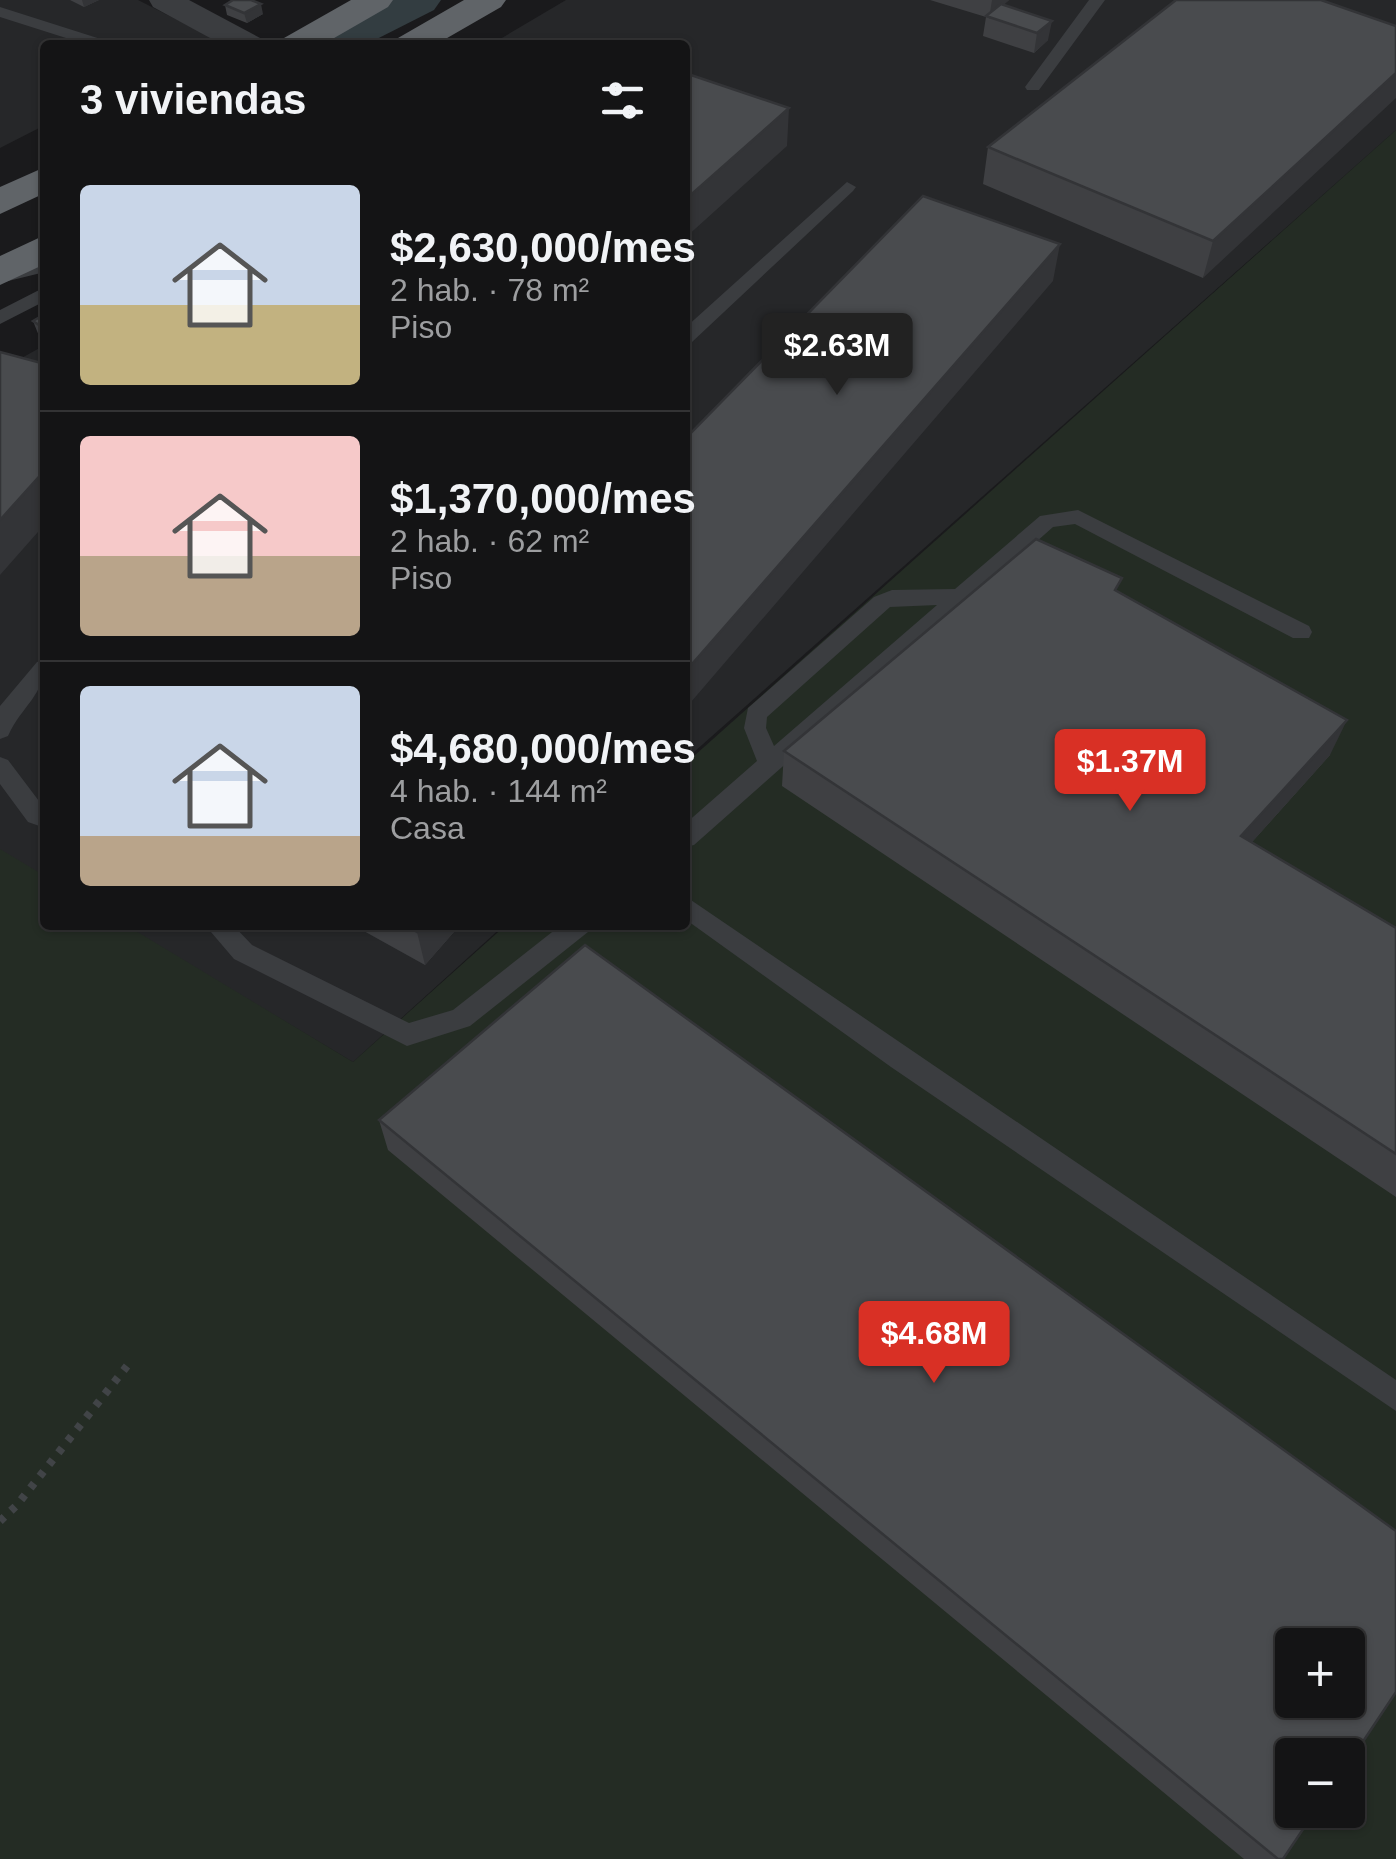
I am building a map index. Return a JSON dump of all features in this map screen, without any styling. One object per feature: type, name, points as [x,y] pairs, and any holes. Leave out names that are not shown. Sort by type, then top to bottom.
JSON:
[{"type":"highway","points":[[305,40],[376,0]]},
{"type":"highway","points":[[421,40],[489,0]]},
{"type":"highway","points":[[0,202],[40,181]]},
{"type":"highway","points":[[0,275],[40,250]]},
{"type":"street","points":[[165,0],[239,40]]},
{"type":"lane","points":[[1034,87],[1097,0]]},
{"type":"lane","points":[[0,12],[88,40]]},
{"type":"lane","points":[[690,333],[848,186]]},
{"type":"lane","points":[[0,275],[40,268]]},
{"type":"lane","points":[[0,318],[40,297]]},
{"type":"lane","points":[[690,834],[1046,521],[1078,518],[1301,632]]},
{"type":"lane","points":[[770,764],[755,728],[756,714],[882,602],[892,598],[959,597]]},
{"type":"lane","points":[[0,730],[1,720],[40,674]]},
{"type":"lane","points":[[0,766],[40,817]]},
{"type":"lane","points":[[690,910],[900,1059],[1396,1398]]},
{"type":"lane","points":[[221,930],[243,952],[407,1035],[461,1018],[573,930]]},
{"type":"path","points":[[0,1521],[17,1505],[127,1366]]},
{"type":"shaded area","points":[[0,0],[138,0],[213,38],[40,40],[40,128],[0,148]]},
{"type":"shaded area","points":[[566,0],[1396,0],[1396,130],[690,756],[690,40],[498,40]]},
{"type":"shaded area","points":[[1396,130],[1396,1859],[0,1859],[0,849],[40,873],[40,930],[134,930],[353,1062],[500,930],[690,930],[690,760]]},
{"type":"shaded area","points":[[40,348],[40,875],[0,851],[0,370]]},
{"type":"shaded area","points":[[131,930],[498,930],[353,1062]]},
{"type":"building","points":[[233,0],[261,4],[244,13],[225,5]]},
{"type":"building","points":[[1176,0],[1321,0],[1396,26],[1396,73],[1213,241],[988,147]]},
{"type":"building","points":[[1001,4],[1052,21],[1037,33],[986,16]]},
{"type":"building","points":[[690,75],[789,108],[690,196]]},
{"type":"building","points":[[923,196],[1060,244],[690,666],[690,434]]},
{"type":"building","points":[[0,352],[40,363],[40,476],[0,520]]},
{"type":"building","points":[[1036,539],[1122,578],[1115,590],[1347,720],[1241,836],[1396,928],[1396,1154],[784,751]]},
{"type":"building","points":[[585,945],[1396,1531],[1396,1692],[1365,1738],[1275,1738],[1275,1828],[1304,1828],[1283,1859],[1278,1859],[379,1120]]},
{"type":"waterway","points":[[336,40],[417,0]]}]
